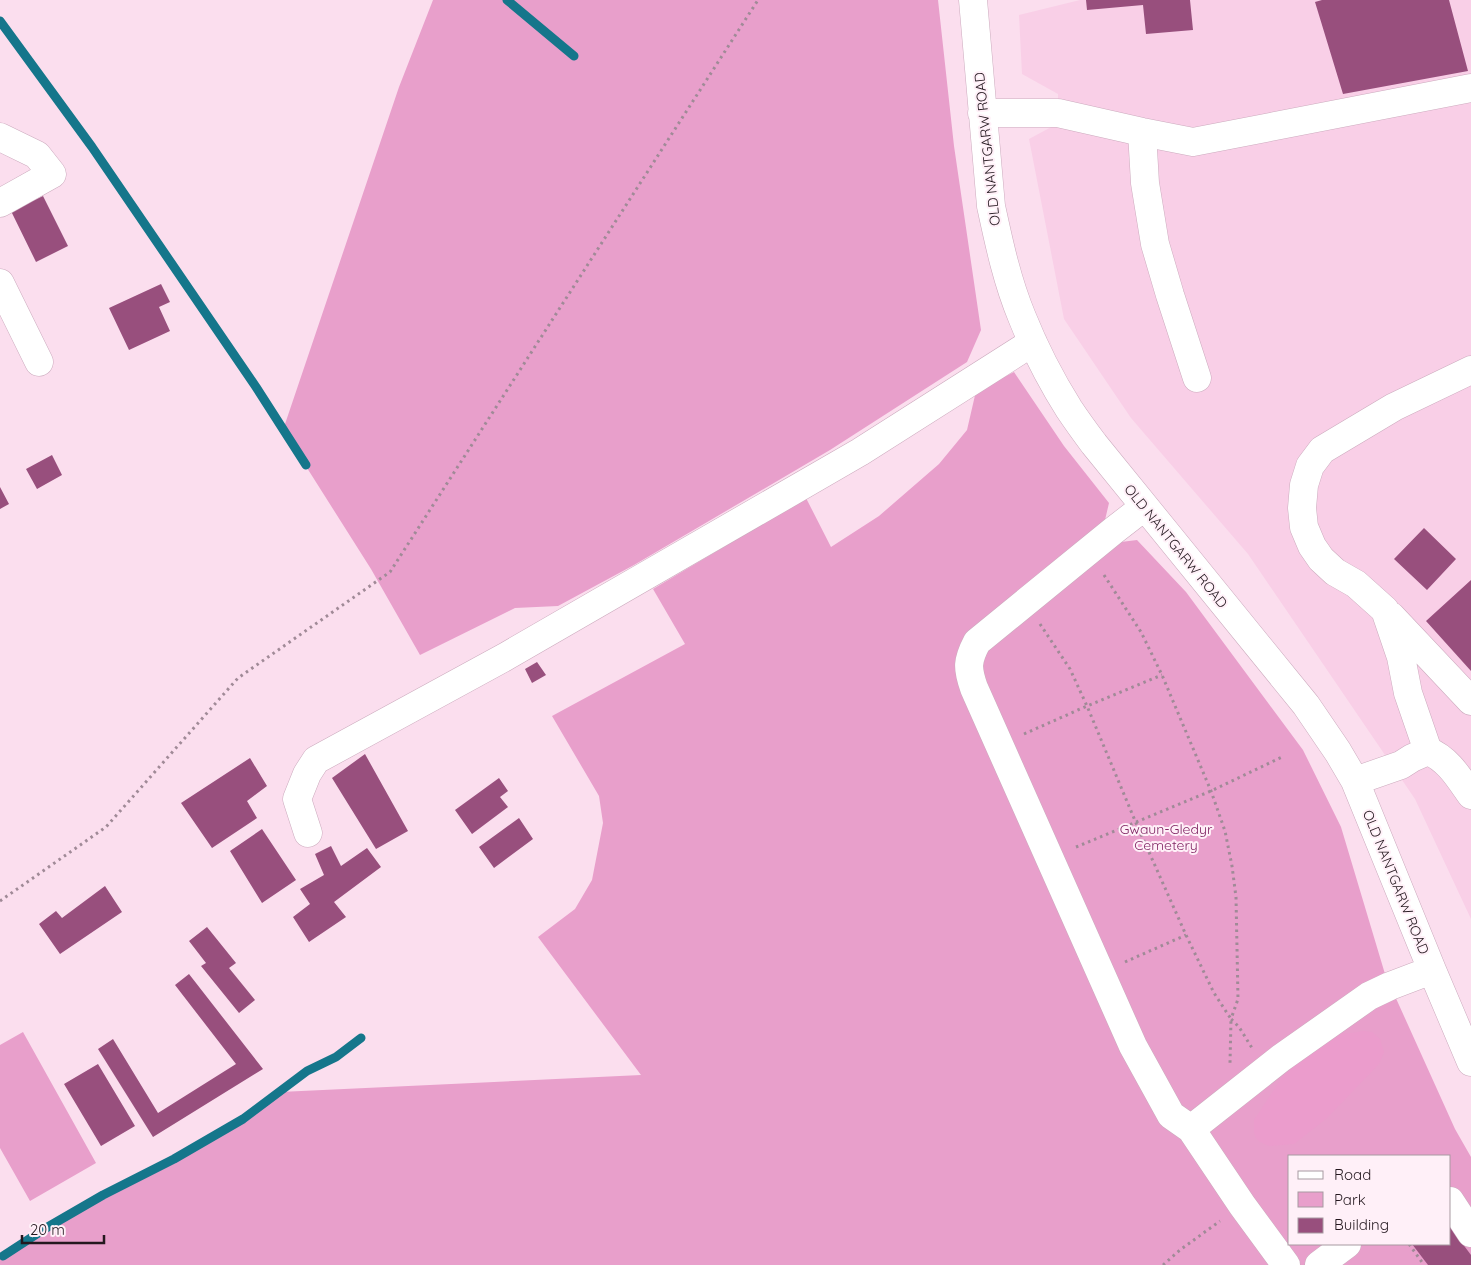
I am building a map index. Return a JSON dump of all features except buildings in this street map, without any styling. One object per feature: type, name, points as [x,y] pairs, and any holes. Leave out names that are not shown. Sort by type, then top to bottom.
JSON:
[{"type":"street","name":"OLD NANTGARW ROAD","points":[[973,0],[991,206],[1009,280],[1021,316],[1033,342],[1069,409],[1094,444],[1306,705],[1338,752],[1355,781],[1471,1062]]},
{"type":"street","points":[[982,113],[1058,112],[1193,142],[1471,88]]},
{"type":"street","points":[[1142,132],[1145,183],[1155,244],[1196,378]]},
{"type":"street","points":[[0,137],[37,155],[52,174],[0,203]]},
{"type":"street","points":[[0,283],[39,362]]},
{"type":"street","points":[[308,833],[297,799],[307,774],[316,760],[505,657],[852,457],[1033,342]]},
{"type":"street","points":[[1471,370],[1394,408],[1322,450],[1310,466],[1304,485],[1302,508],[1304,527],[1312,546],[1321,558],[1335,572],[1356,584],[1385,610],[1471,701]]},
{"type":"street","points":[[1144,507],[977,642],[968,664],[969,673],[999,745],[1133,1046],[1151,1080],[1171,1115],[1191,1129],[1242,1205],[1286,1265]]},
{"type":"street","points":[[1385,610],[1401,657],[1408,693],[1428,750],[1449,764],[1471,795]]},
{"type":"street","points":[[1355,781],[1401,766],[1428,750]]},
{"type":"street","points":[[1191,1129],[1265,1070],[1370,996],[1432,970]]},
{"type":"street","points":[[1451,1202],[1471,1232]]},
{"type":"street","points":[[1319,1265],[1346,1245]]},
{"type":"path","points":[[0,901],[106,827],[238,678],[390,572],[758,0]]},
{"type":"path","points":[[1087,552],[1120,598],[1141,632],[1211,791],[1225,831],[1236,897],[1238,999],[1231,1019],[1230,1064]]},
{"type":"path","points":[[1024,604],[1043,628],[1070,669],[1136,823],[1214,993],[1231,1019],[1239,1027],[1265,1070]]},
{"type":"path","points":[[999,745],[1087,706],[1162,676]]},
{"type":"path","points":[[1050,858],[1211,791],[1282,757]]},
{"type":"path","points":[[1100,972],[1186,935]]},
{"type":"path","points":[[1163,1265],[1180,1250],[1223,1219]]},
{"type":"path","points":[[1410,1245],[1424,1265]]},
{"type":"shaded area","points":[[1080,0],[1471,0],[1471,919],[1415,799],[1248,554],[1131,418],[1064,319],[1029,139],[1055,125],[1058,113],[1058,94],[1022,74],[1019,15]]},
{"type":"shaded area","points":[[1362,1031],[1372,1032],[1380,1039],[1384,1052],[1379,1064],[1327,1118],[1294,1144],[1269,1146],[1260,1142],[1254,1132],[1254,1120],[1287,1070],[1338,1032],[1347,1034]]},
{"type":"green space","points":[[433,0],[938,0],[954,146],[981,330],[967,362],[830,450],[634,565],[558,606],[515,608],[420,655],[371,569],[283,430],[399,87]]},
{"type":"green space","name":"Gwaun-Gledyr Cemetery","points":[[1014,372],[1064,446],[1109,503],[1105,520],[1121,542],[1137,540],[1186,592],[1303,750],[1341,827],[1385,974],[1455,1129],[1471,1157],[1471,1265],[0,1265],[0,1257],[46,1228],[103,1195],[174,1159],[243,1119],[280,1092],[641,1075],[538,937],[575,909],[592,880],[603,823],[599,796],[552,716],[685,644],[653,589],[806,498],[831,547],[879,516],[939,464],[967,430],[976,391]]},
{"type":"green space","points":[[23,1032],[96,1163],[30,1201],[0,1148],[0,1045]]},
{"type":"waterway","points":[[507,0],[574,56]]},
{"type":"waterway","points":[[0,21],[92,147],[256,387],[306,465]]},
{"type":"waterway","points":[[3,1256],[46,1228],[103,1195],[174,1159],[243,1119],[307,1071],[336,1057],[361,1038]]}]
